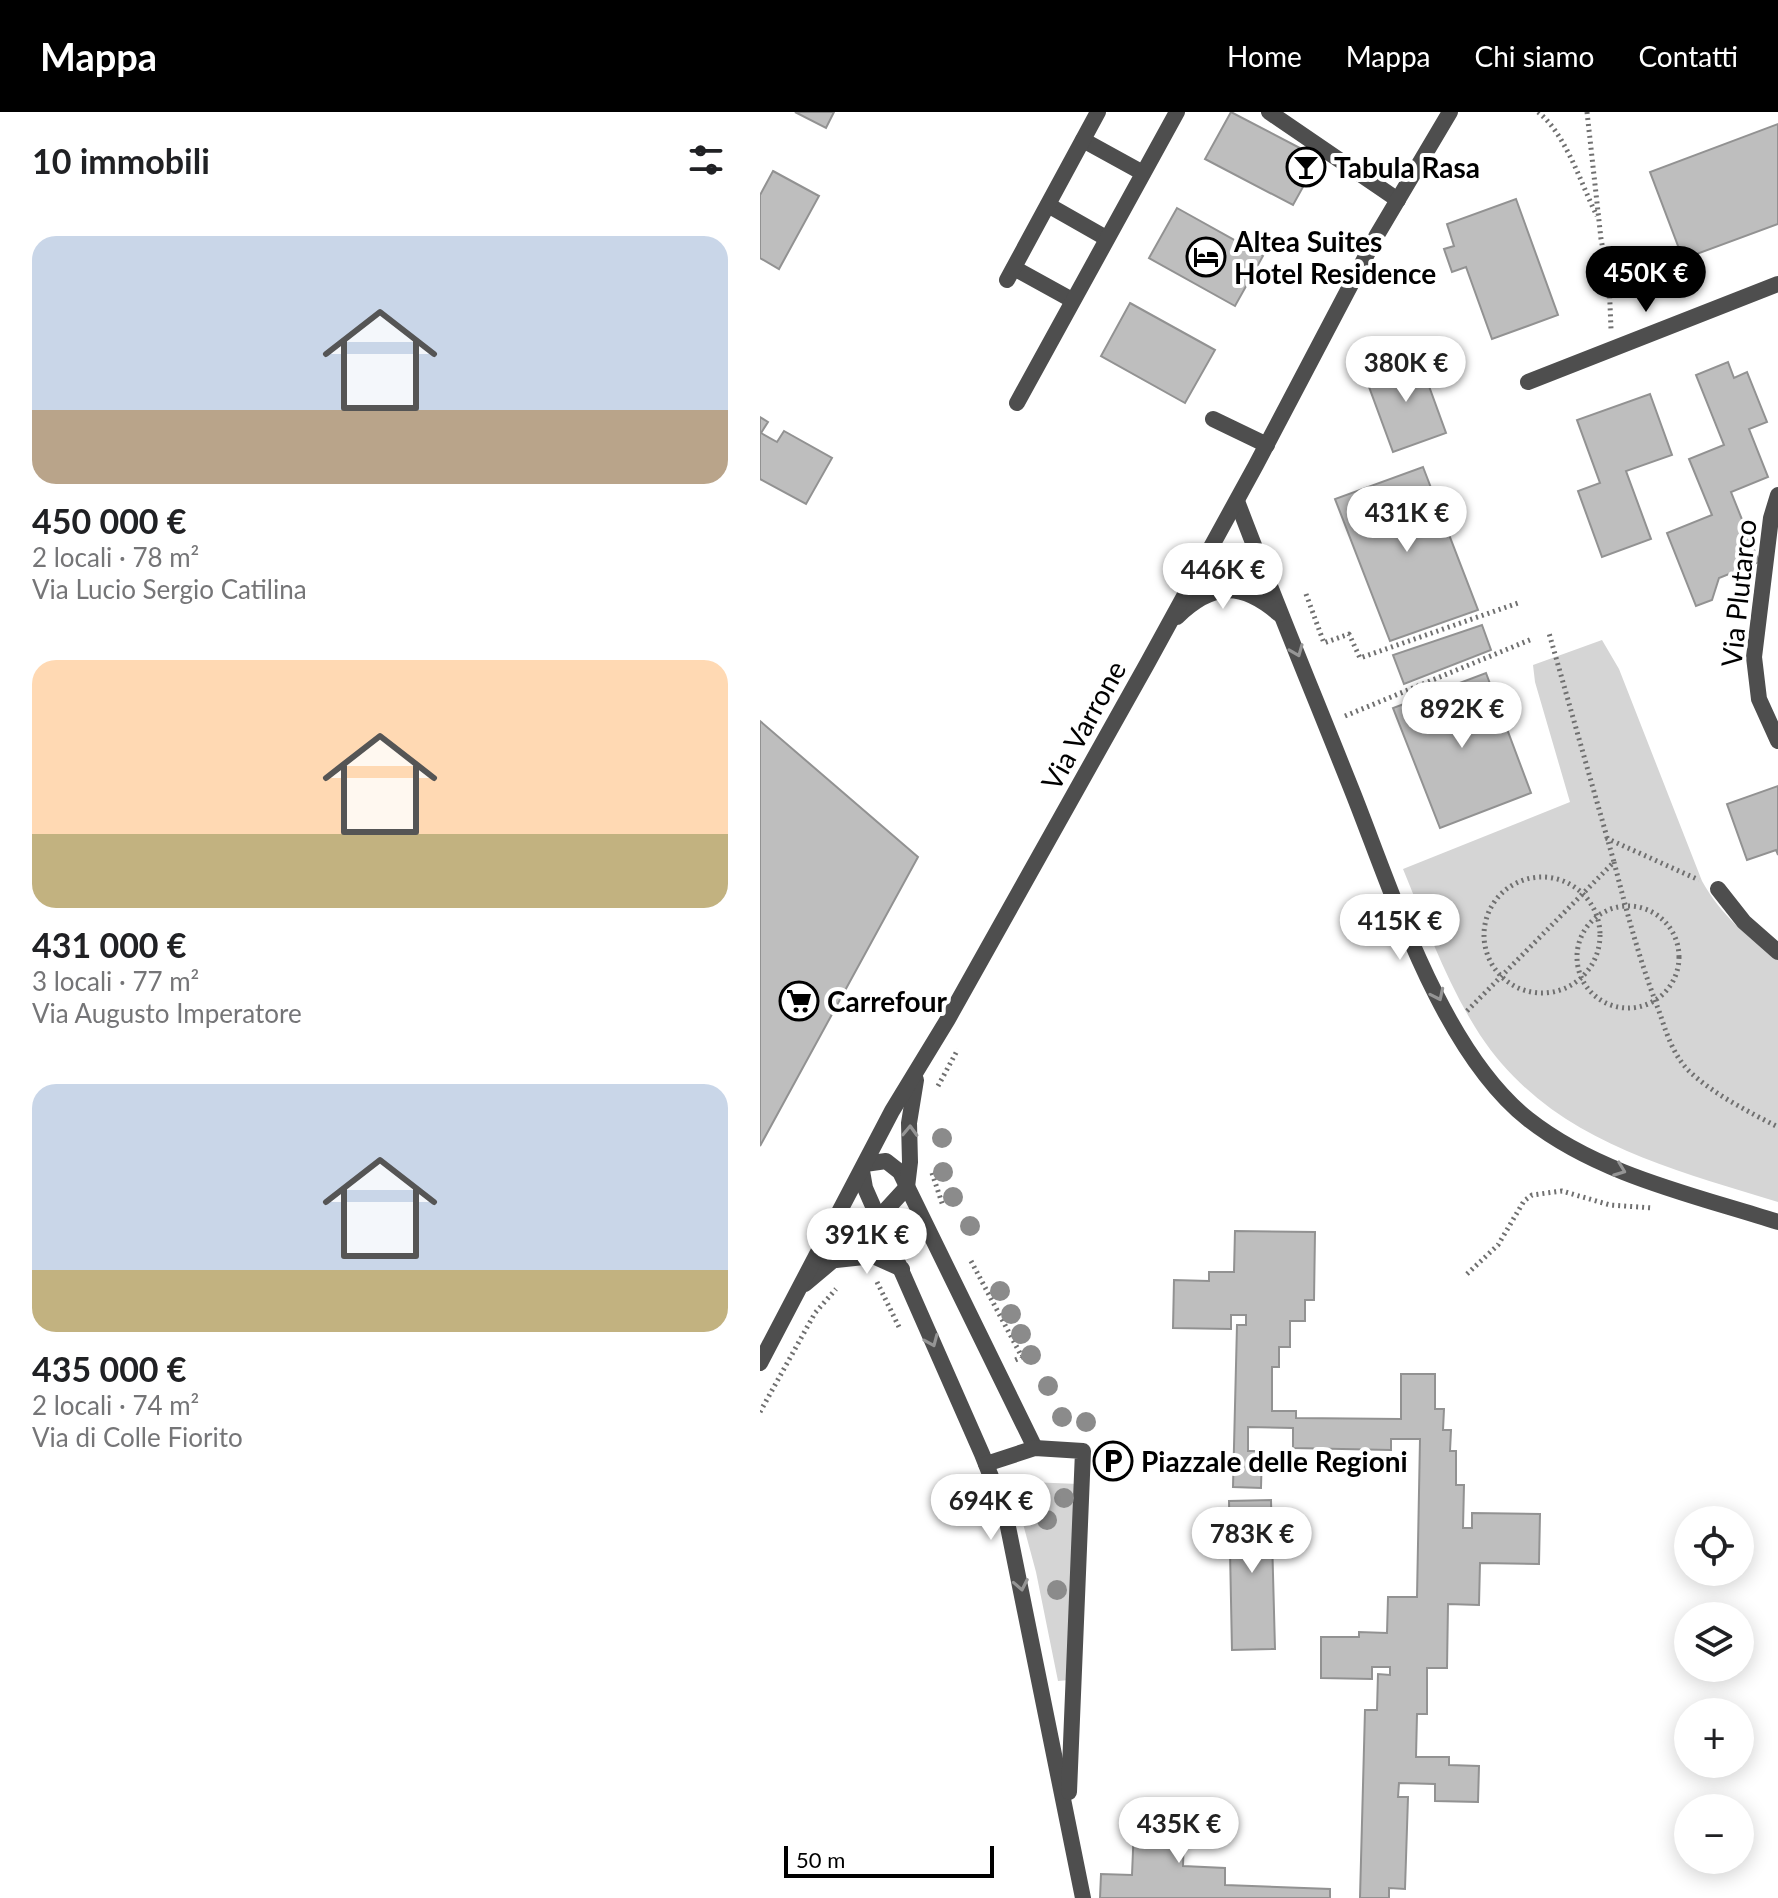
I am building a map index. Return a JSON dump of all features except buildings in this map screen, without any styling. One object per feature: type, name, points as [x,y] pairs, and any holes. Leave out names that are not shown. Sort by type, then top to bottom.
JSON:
[{"type":"street","points":[[1072,300],[1010,274],[1098,112]]},
{"type":"street","points":[[1017,403],[1177,112]]},
{"type":"street","points":[[1269,112],[1398,200]]},
{"type":"street","name":"Via Varrone","points":[[760,1363],[892,1111],[917,1074],[1168,626],[1398,200],[1450,112]]},
{"type":"street","points":[[1083,140],[1143,173]]},
{"type":"street","points":[[1048,205],[1106,238]]},
{"type":"street","points":[[1528,382],[1778,284]]},
{"type":"street","points":[[1213,419],[1267,445]]},
{"type":"street","name":"Via Plutarco","points":[[1778,495],[1771,518],[1754,668],[1761,707],[1778,741]]},
{"type":"street","points":[[1237,501],[1413,943],[1466,1049],[1497,1090],[1540,1128],[1598,1161],[1778,1222]]},
{"type":"street","points":[[1168,626],[1201,598],[1226,590],[1252,594],[1281,615]]},
{"type":"street","points":[[1718,889],[1744,922],[1778,952]]},
{"type":"street","points":[[800,1287],[834,1261],[880,1218],[907,1187],[909,1123],[917,1074]]},
{"type":"street","points":[[1035,1448],[894,1165],[886,1161],[864,1168],[865,1188],[1005,1512],[1083,1898]]},
{"type":"street","points":[[834,1261],[873,1256],[902,1269]]},
{"type":"street","points":[[986,1464],[1035,1448],[1083,1451],[1068,1818]]},
{"type":"street","points":[[1043,1696],[1073,1706]]},
{"type":"path","points":[[1538,112],[1549,122],[1561,142],[1599,221]]},
{"type":"path","points":[[1587,112],[1612,308],[1610,350]]},
{"type":"path","points":[[1306,594],[1324,643],[1349,634],[1360,658],[1518,603]]},
{"type":"path","points":[[1549,633],[1635,945],[1670,1041],[1689,1070],[1704,1083],[1778,1127]]},
{"type":"path","points":[[1325,724],[1532,639]]},
{"type":"path","points":[[1606,838],[1718,889]]},
{"type":"path","points":[[1466,1011],[1614,862]]},
{"type":"path","points":[[1533,878],[1552,878],[1571,885],[1582,894],[1596,916],[1600,932],[1598,951],[1581,978],[1560,990],[1542,993],[1523,991],[1501,976],[1485,951],[1484,931],[1488,912],[1499,896],[1515,884],[1533,878]]},
{"type":"path","points":[[1625,905],[1654,912],[1667,923],[1676,938],[1680,954],[1678,971],[1670,986],[1644,1006],[1626,1009],[1609,1006],[1594,997],[1576,968],[1576,950],[1581,934],[1605,910],[1625,905]]},
{"type":"path","points":[[933,1095],[962,1042]]},
{"type":"path","points":[[929,1163],[947,1214]]},
{"type":"path","points":[[1467,1274],[1498,1245],[1524,1201],[1532,1195],[1562,1191],[1610,1205],[1657,1206],[1640,1199]]},
{"type":"path","points":[[968,1256],[1022,1357],[996,1368]]},
{"type":"path","points":[[869,1278],[878,1282],[901,1331]]},
{"type":"path","points":[[760,1412],[815,1313],[843,1281]]},
{"type":"shaded area","points":[[1602,640],[1619,669],[1702,881],[1736,924],[1778,959],[1778,1202],[1694,1176],[1613,1145],[1575,1125],[1540,1100],[1508,1071],[1468,1016],[1403,869],[1570,802],[1535,682],[1533,665]]},
{"type":"shaded area","points":[[1001,1481],[1079,1484],[1069,1680],[1058,1681],[1022,1520]]},
{"type":"place","name":"Tabula Rasa","points":[[1306,167]]},
{"type":"place","name":"Altea Suites Hotel Residence","points":[[1206,257]]},
{"type":"place","name":"Carrefour","points":[[799,1001]]},
{"type":"place","name":"Piazzale delle Regioni","points":[[1113,1461]]}]
